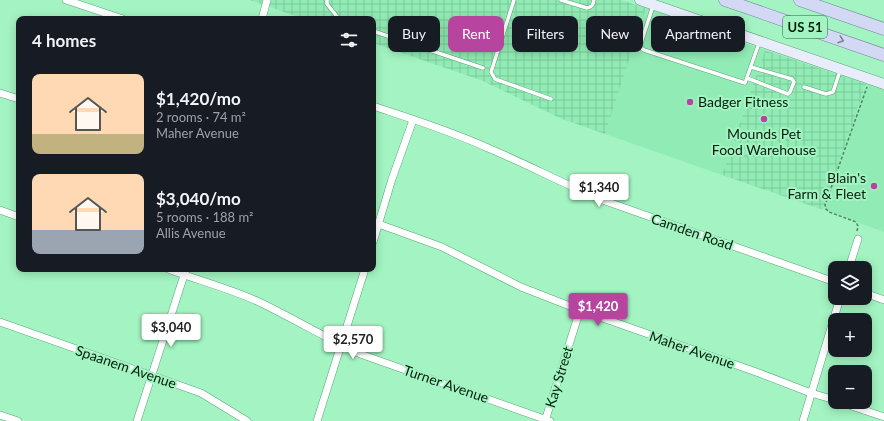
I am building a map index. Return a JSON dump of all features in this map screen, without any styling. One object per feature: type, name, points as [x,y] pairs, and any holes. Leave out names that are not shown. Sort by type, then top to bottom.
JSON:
[{"type":"main road","name":"US 51","points":[[725,0],[884,55]]},
{"type":"main road","name":"US 51","points":[[800,0],[884,29]]},
{"type":"street","points":[[66,0],[114,16]]},
{"type":"street","points":[[263,16],[267,0]]},
{"type":"street","points":[[640,0],[884,84]]},
{"type":"street","points":[[0,93],[16,98]]},
{"type":"street","name":"Camden Road","points":[[376,107],[488,147],[591,195],[828,280]]},
{"type":"street","points":[[376,223],[413,120]]},
{"type":"street","points":[[0,210],[16,216]]},
{"type":"street","name":"Maher Avenue","points":[[376,223],[442,247],[522,287],[580,310],[828,398]]},
{"type":"street","points":[[851,261],[858,239]]},
{"type":"street","points":[[137,421],[185,272]]},
{"type":"street","name":"Turner Avenue","points":[[185,272],[256,301],[341,345],[547,420]]},
{"type":"street","points":[[317,421],[364,272]]},
{"type":"street","points":[[872,296],[884,300]]},
{"type":"street","points":[[803,421],[838,305]]},
{"type":"street","name":"Kay Street","points":[[547,420],[580,310]]},
{"type":"street","name":"Spaanem Avenue","points":[[0,322],[201,393],[247,421]]},
{"type":"street","points":[[861,409],[884,417]]},
{"type":"street","points":[[0,415],[18,421]]},
{"type":"lane","points":[[327,0],[327,4],[337,16]]},
{"type":"lane","points":[[514,0],[491,72],[494,79],[551,99]]},
{"type":"lane","points":[[561,0],[587,8],[590,8],[594,0]]},
{"type":"lane","points":[[654,5],[641,43],[641,48],[745,83],[759,42]]},
{"type":"lane","points":[[376,32],[483,68]]},
{"type":"lane","points":[[747,78],[788,94],[794,82],[792,79],[751,67]]},
{"type":"lane","points":[[804,87],[826,94],[832,92],[840,70]]},
{"type":"path","points":[[858,239],[858,226],[856,222],[829,212],[826,209],[826,205],[870,80]]},
{"type":"shaded area","points":[[250,0],[621,0],[646,8],[643,17],[643,16],[586,16],[586,52],[632,52],[605,134],[562,119],[483,81],[399,52],[440,52],[440,16],[388,16],[388,48],[376,44],[376,16],[295,16]]},
{"type":"shaded area","points":[[646,8],[669,16],[651,16],[651,52],[745,52],[745,43],[765,50],[722,175],[605,134],[632,52],[643,52],[643,17]]},
{"type":"shaded area","points":[[765,50],[866,84],[823,210],[722,175]]},
{"type":"shaded area","points":[[866,84],[884,90],[884,232],[824,210]]},
{"type":"place","name":"Badger Fitness","points":[[690,102]]},
{"type":"place","name":"Mounds Pet Food Warehouse","points":[[764,119]]},
{"type":"place","name":"Blain's Farm & Fleet","points":[[874,186]]}]
